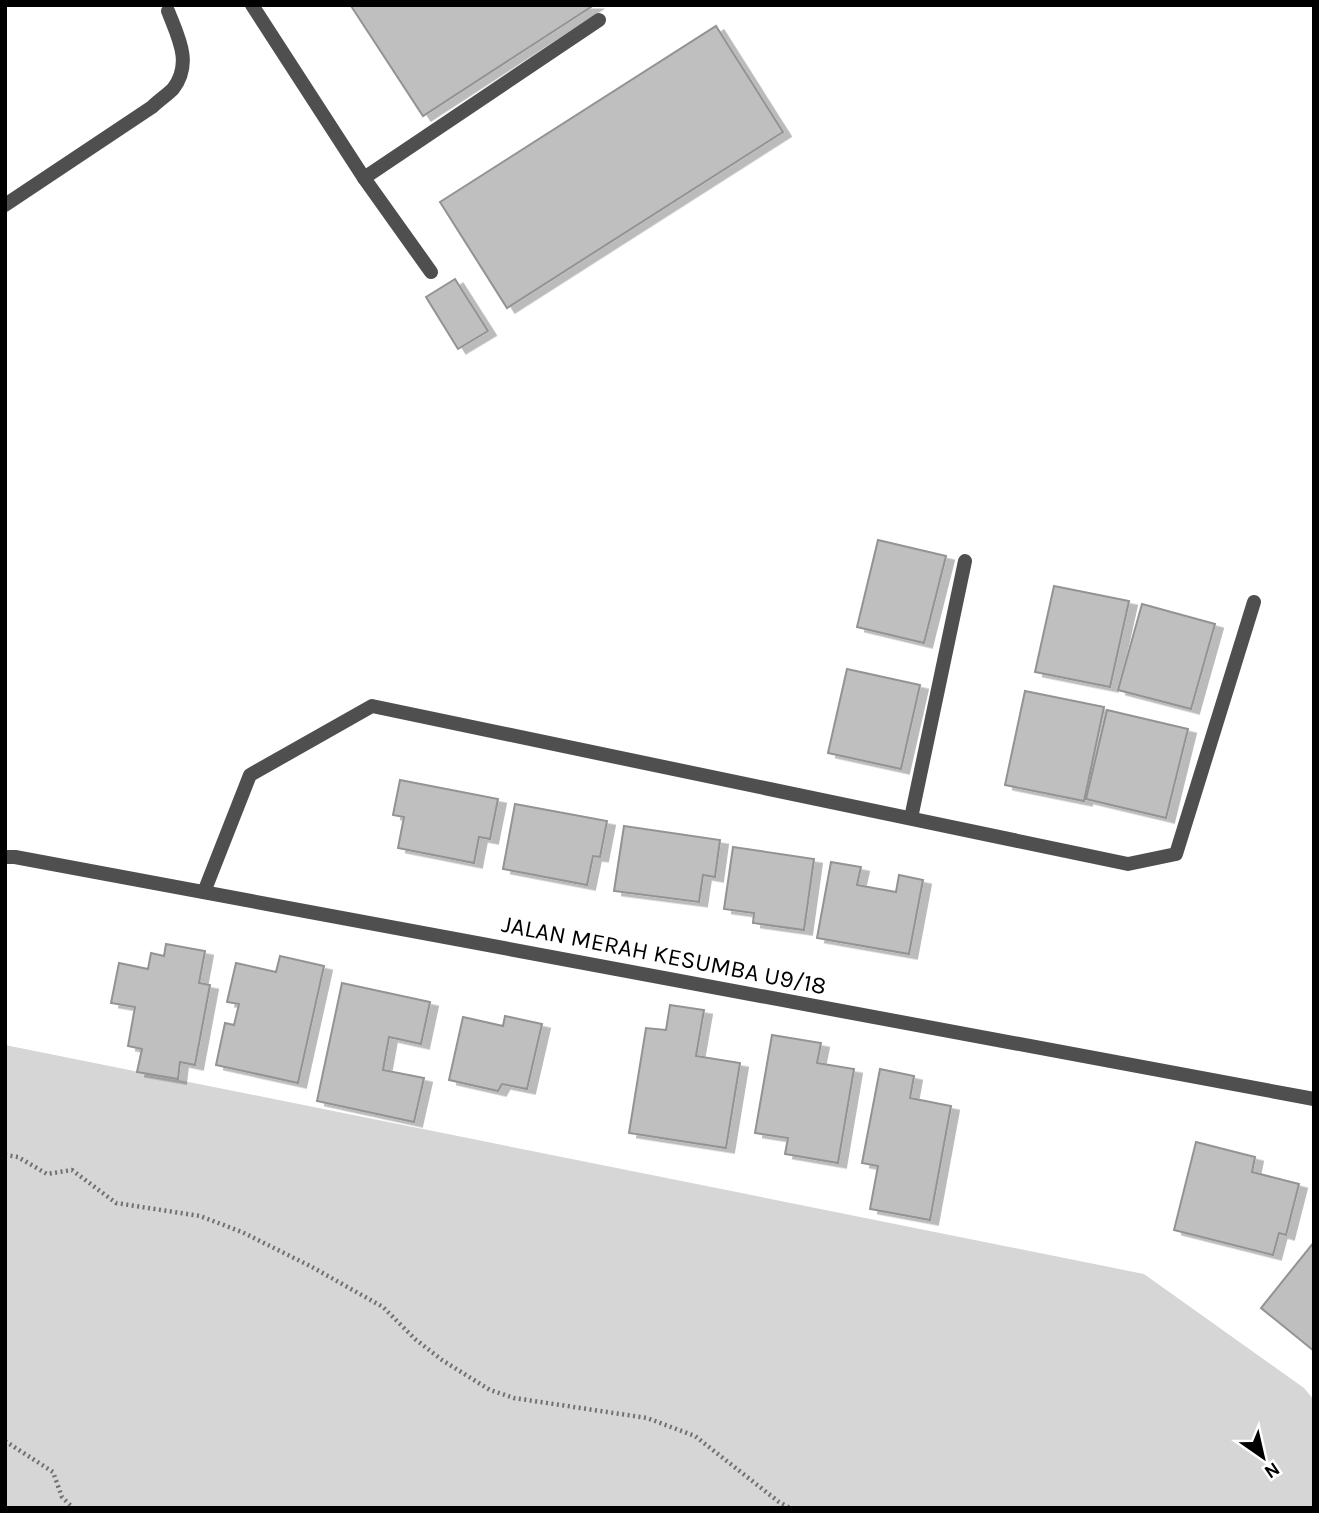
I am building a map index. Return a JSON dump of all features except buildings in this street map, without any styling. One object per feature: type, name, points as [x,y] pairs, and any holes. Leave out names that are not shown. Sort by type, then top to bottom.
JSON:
[{"type":"street","points":[[5,205],[152,107],[173,89],[183,70],[182,47],[166,8],[183,5]]},
{"type":"street","points":[[252,5],[364,178],[431,272]]},
{"type":"street","points":[[364,178],[599,20]]},
{"type":"street","points":[[911,818],[965,561]]},
{"type":"street","points":[[204,892],[250,775],[372,706],[1128,864],[1176,854],[1254,602]]},
{"type":"street","name":"JALAN MERAH KESUMBA U9/18","points":[[5,857],[1314,1099]]},
{"type":"path","points":[[5,1155],[18,1157],[47,1174],[72,1170],[116,1203],[200,1216],[242,1232],[383,1307],[415,1339],[442,1360],[490,1390],[514,1398],[647,1418],[695,1436],[790,1508]]},
{"type":"path","points":[[5,1441],[53,1472],[62,1497],[72,1508]]},
{"type":"shaded area","points":[[5,1045],[1144,1274],[1304,1388],[1314,1400],[1314,1508],[5,1508]]}]
